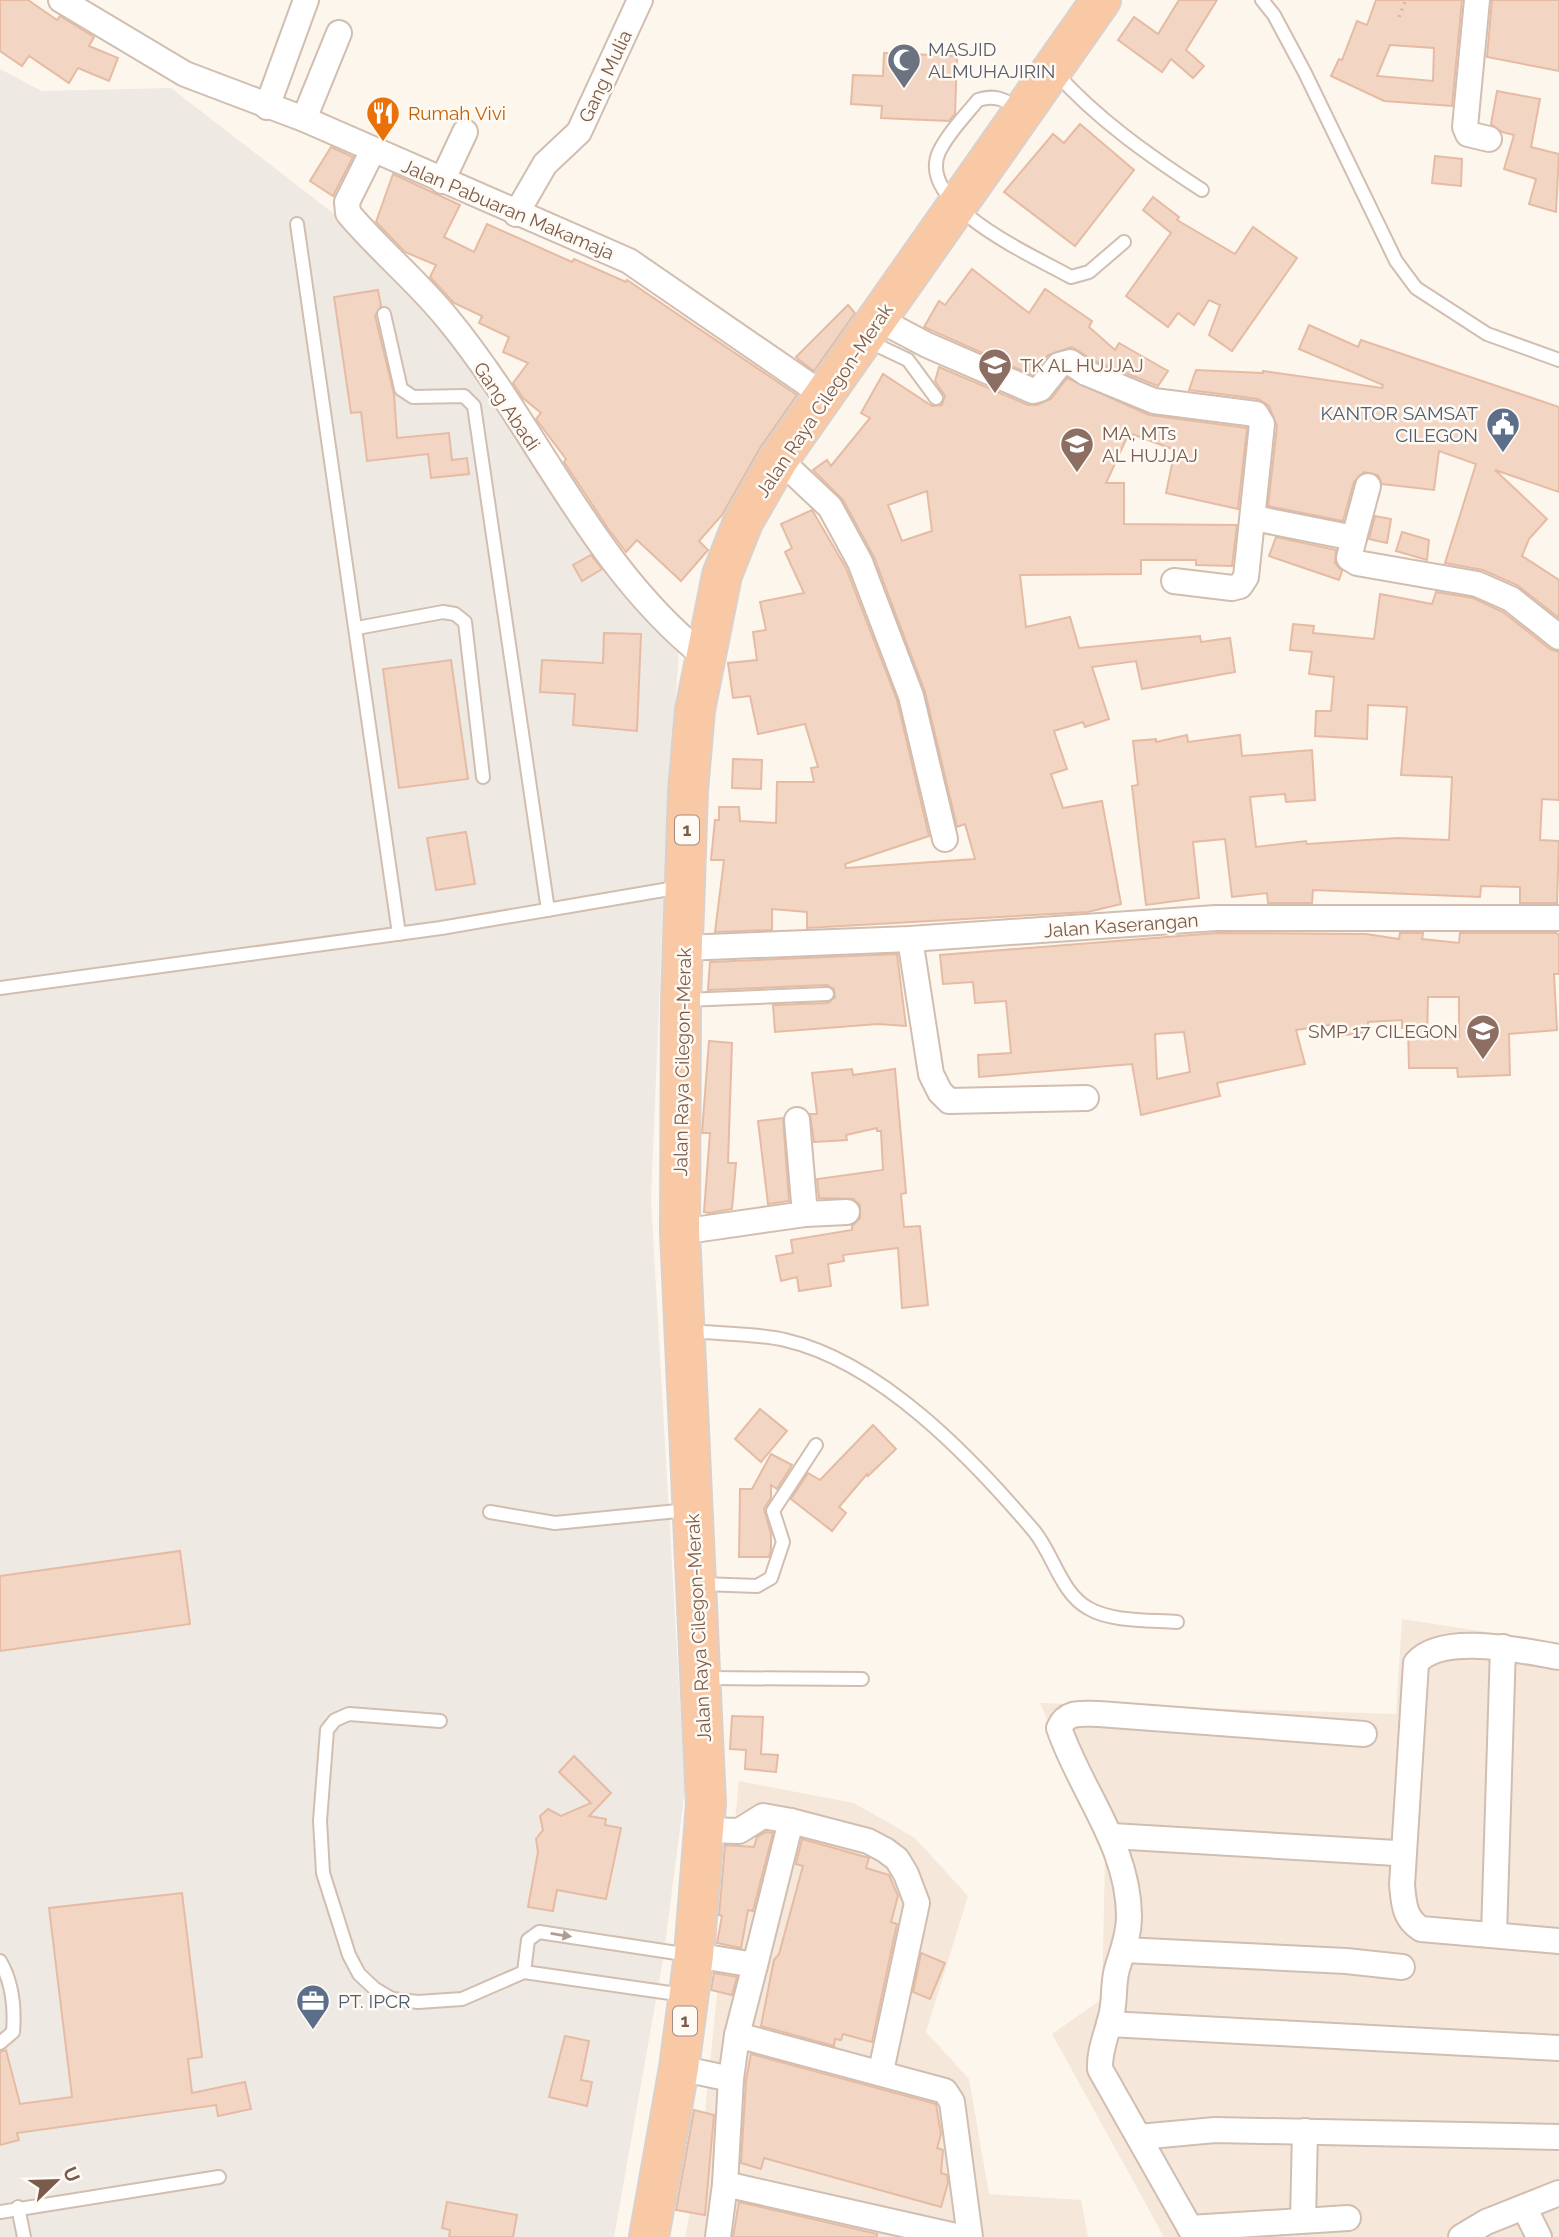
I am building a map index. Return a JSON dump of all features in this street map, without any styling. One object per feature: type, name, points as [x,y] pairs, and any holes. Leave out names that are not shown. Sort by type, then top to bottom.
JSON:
[{"type":"highway","name":"Jalan Raya Cilegon-Merak","points":[[649,2237],[679,2068],[694,1955],[706,1804],[698,1584],[682,1330],[680,1232],[681,1000],[688,791],[704,656],[722,575],[743,522],[779,459],[1101,0]]},
{"type":"street","name":"Jalan Pabuaran Makamaja","points":[[61,0],[185,74],[304,119],[516,214],[629,261],[825,396]]},
{"type":"street","points":[[267,107],[306,0]]},
{"type":"street","name":"Gang Mulia","points":[[516,214],[545,164],[579,132],[640,0]]},
{"type":"street","points":[[1477,0],[1465,127],[1468,134],[1489,139]]},
{"type":"street","points":[[304,119],[339,33]]},
{"type":"street","points":[[442,181],[466,132]]},
{"type":"street","name":"Gang Abadi","points":[[373,150],[347,202],[348,214],[447,318],[584,523],[677,633],[704,656]]},
{"type":"street","points":[[871,329],[927,345],[1033,391],[1040,389],[1064,362],[1154,401],[1256,414],[1262,424],[1247,578],[1240,586],[1232,588],[1174,581]]},
{"type":"street","points":[[779,459],[830,507],[860,562],[911,696],[945,839]]},
{"type":"street","points":[[1368,486],[1349,558],[1353,562],[1477,584],[1496,590],[1559,637]]},
{"type":"street","points":[[1254,518],[1354,538]]},
{"type":"street","name":"Jalan Kaserangan","points":[[683,948],[911,939],[1216,918],[1559,918]]},
{"type":"street","points":[[911,939],[931,1074],[940,1092],[949,1101],[1086,1098]]},
{"type":"street","points":[[797,1120],[805,1214]]},
{"type":"street","points":[[680,1232],[805,1214],[847,1212]]},
{"type":"street","points":[[1559,1657],[1476,1644],[1424,1653],[1416,1663],[1402,1885],[1404,1907],[1410,1921],[1421,1930],[1559,1941]]},
{"type":"street","points":[[1494,1936],[1503,1647]]},
{"type":"street","points":[[1348,2218],[1193,2232],[1100,2069],[1101,2048],[1109,2024],[1116,1971],[1124,1950],[1128,1905],[1112,1836],[1068,1753],[1059,1728],[1063,1720],[1072,1714],[1364,1734]]},
{"type":"street","points":[[706,1804],[739,1831],[763,1816],[868,1841],[897,1859],[917,1903],[881,2071]]},
{"type":"street","points":[[718,2237],[726,2184],[731,2079],[737,2035],[791,1821]]},
{"type":"street","points":[[1112,1836],[1396,1853]]},
{"type":"street","points":[[1124,1950],[1346,1961],[1402,1967]]},
{"type":"street","points":[[694,1955],[755,1965]]},
{"type":"street","points":[[1109,2024],[1559,2048]]},
{"type":"street","points":[[737,2035],[881,2071],[945,2091],[952,2102],[970,2237]]},
{"type":"street","points":[[679,2068],[731,2079]]},
{"type":"street","points":[[1139,2137],[1215,2130],[1559,2137]]},
{"type":"street","points":[[1303,2220],[1305,2131]]},
{"type":"street","points":[[726,2184],[960,2237]]},
{"type":"street","points":[[1461,2237],[1486,2222],[1559,2193]]},
{"type":"street","points":[[1524,2207],[1539,2237]]},
{"type":"street","points":[[1547,2237],[1559,2233]]},
{"type":"lane","points":[[1262,0],[1274,15],[1304,73],[1396,261],[1416,288],[1487,334],[1559,360]]},
{"type":"lane","points":[[1052,69],[1074,93],[1142,151],[1202,190]]},
{"type":"lane","points":[[956,205],[974,222],[1071,277],[1089,272],[1124,242]]},
{"type":"lane","points":[[297,224],[399,934]]},
{"type":"lane","points":[[384,314],[401,389],[414,397],[464,396],[474,406],[548,910]]},
{"type":"lane","points":[[871,329],[908,360],[936,398]]},
{"type":"lane","points":[[357,628],[443,612],[455,614],[465,622],[483,777]]},
{"type":"lane","points":[[0,988],[399,934],[685,887]]},
{"type":"lane","points":[[681,1000],[827,994]]},
{"type":"lane","points":[[682,1330],[785,1339],[828,1356],[877,1382],[952,1445],[1035,1532],[1079,1602],[1094,1612],[1177,1622]]},
{"type":"lane","points":[[698,1584],[757,1586],[771,1578],[783,1542],[773,1511],[816,1445]]},
{"type":"lane","points":[[490,1512],[555,1523],[692,1509]]},
{"type":"lane","points":[[701,1678],[862,1679]]},
{"type":"lane","points":[[440,1721],[349,1714],[335,1720],[327,1730],[320,1821],[323,1873],[348,1955],[359,1974],[375,1989],[392,1999],[418,2002],[462,1998],[524,1972],[687,1996]]},
{"type":"lane","points":[[524,1972],[528,1940],[539,1932],[694,1955]]},
{"type":"lane","points":[[0,1961],[10,1982],[15,2015],[13,2032],[0,2043]]},
{"type":"lane","points":[[0,2213],[18,2207],[219,2178]]},
{"type":"lane","points":[[18,2207],[24,2237]]},
{"type":"path","points":[[1399,17],[1406,0]]},
{"type":"shaded area","points":[[0,69],[42,91],[171,88],[382,251],[475,366],[599,566],[679,647],[664,884],[651,1200],[685,1790],[663,1960],[614,2237],[0,2237]]},
{"type":"shaded area","points":[[1402,1619],[1559,1643],[1559,2237],[1164,2237],[1052,2034],[1102,1999],[1105,1857],[1040,1703],[1396,1714]]},
{"type":"shaded area","points":[[739,1781],[854,1803],[915,1838],[968,1896],[926,2032],[969,2079],[989,2194],[1081,2200],[1088,2237],[685,2237],[700,2160]]},
{"type":"building","points":[[0,0],[28,0],[57,20],[60,16],[94,37],[89,46],[118,58],[109,81],[78,68],[69,83],[29,56],[22,66],[0,51]]},
{"type":"building","points":[[1179,0],[1217,0],[1186,50],[1204,66],[1193,78],[1171,59],[1162,72],[1118,40],[1134,17],[1158,34]]},
{"type":"building","points":[[1376,0],[1462,0],[1452,106],[1384,101],[1331,76],[1339,59],[1342,60],[1357,21],[1367,25]],"holes":[[[1390,45],[1434,48],[1433,81],[1377,76]]]},
{"type":"building","points":[[1492,0],[1559,0],[1559,71],[1487,57]]},
{"type":"building","name":"MASJID ALMUHAJIRIN","points":[[884,53],[957,56],[955,114],[949,121],[881,118],[882,106],[851,104],[853,75],[883,76]]},
{"type":"building","points":[[1497,91],[1540,99],[1531,147],[1559,154],[1556,212],[1529,204],[1536,179],[1504,169],[1514,135],[1502,132],[1491,124]]},
{"type":"building","points":[[1080,124],[1134,170],[1075,246],[1004,192],[1053,134],[1064,143]]},
{"type":"building","points":[[331,147],[353,157],[333,196],[310,181]]},
{"type":"building","points":[[1435,156],[1462,159],[1461,186],[1432,183]]},
{"type":"building","points":[[393,174],[460,205],[444,237],[474,252],[487,224],[572,262],[574,259],[626,282],[627,280],[797,395],[760,448],[722,515],[699,541],[708,550],[681,581],[637,540],[626,552],[609,530],[564,462],[566,459],[536,419],[541,413],[523,398],[513,383],[528,363],[503,352],[509,337],[479,323],[482,316],[454,303],[430,277],[436,265],[405,252],[376,222]]},
{"type":"building","points":[[1153,197],[1179,217],[1177,220],[1235,254],[1253,227],[1297,258],[1232,351],[1209,335],[1220,305],[1209,300],[1194,325],[1178,313],[1168,327],[1126,296],[1171,233],[1143,210]]},
{"type":"building","points":[[972,269],[1029,313],[1045,289],[1092,321],[1089,327],[1115,350],[1119,343],[1168,371],[1158,386],[1093,360],[1072,347],[1048,355],[1032,375],[924,327],[939,301],[945,305]]},
{"type":"building","points":[[378,290],[381,306],[375,316],[394,394],[397,438],[449,433],[452,460],[467,458],[469,474],[431,478],[428,454],[367,461],[361,412],[351,413],[334,297]]},
{"type":"building","points":[[848,305],[855,313],[814,371],[796,357]]},
{"type":"building","points":[[1309,325],[1358,347],[1361,340],[1559,407],[1559,492],[1495,470],[1547,519],[1529,539],[1522,556],[1559,580],[1559,618],[1517,585],[1483,570],[1445,563],[1476,464],[1439,451],[1434,490],[1382,484],[1378,475],[1364,472],[1354,482],[1343,521],[1268,506],[1277,426],[1269,406],[1258,399],[1189,390],[1196,370],[1263,371],[1382,388],[1383,385],[1299,349]]},
{"type":"building","points":[[939,367],[1028,405],[1037,405],[1051,399],[1067,378],[1149,415],[1247,428],[1238,509],[1166,493],[1175,450],[1129,433],[1106,483],[1124,483],[1124,524],[1237,525],[1232,566],[1196,565],[1196,560],[1141,560],[1141,574],[1020,575],[1026,627],[1070,617],[1079,648],[1200,636],[1201,642],[1230,638],[1235,672],[1142,689],[1136,661],[1092,667],[1109,719],[1085,727],[1083,722],[1054,731],[1067,769],[1051,774],[1063,808],[1102,801],[1121,904],[1088,912],[807,928],[807,912],[772,909],[772,930],[715,932],[724,860],[711,860],[719,807],[739,807],[740,821],[776,823],[777,782],[814,782],[811,768],[818,767],[805,724],[758,734],[750,696],[733,698],[728,663],[757,660],[753,632],[766,630],[760,602],[804,593],[785,552],[792,548],[781,524],[812,510],[846,568],[897,700],[929,836],[845,864],[846,868],[975,859],[965,824],[957,827],[925,692],[874,557],[843,500],[813,470],[827,460],[831,466],[870,418],[861,413],[883,374],[932,406],[942,405],[945,396],[935,381]],"holes":[[[927,491],[932,531],[902,541],[888,505]]]},
{"type":"building","points":[[1375,516],[1391,519],[1387,543],[1369,539]]},
{"type":"building","points":[[1402,532],[1429,540],[1427,560],[1396,551]]},
{"type":"building","points":[[1276,537],[1336,550],[1335,563],[1342,571],[1339,580],[1269,556]]},
{"type":"building","points":[[591,555],[602,569],[582,581],[573,565]]},
{"type":"building","points":[[1436,592],[1473,598],[1503,612],[1550,649],[1559,652],[1559,800],[1542,799],[1540,840],[1559,841],[1557,903],[1520,903],[1520,887],[1481,886],[1480,897],[1313,890],[1312,903],[1268,903],[1267,893],[1232,897],[1225,839],[1193,842],[1199,898],[1146,905],[1132,786],[1138,785],[1133,741],[1156,739],[1156,742],[1187,735],[1188,742],[1240,735],[1242,756],[1312,750],[1315,800],[1286,802],[1285,794],[1250,797],[1256,847],[1306,841],[1307,844],[1397,838],[1449,840],[1452,777],[1401,775],[1407,707],[1368,705],[1367,739],[1315,736],[1316,711],[1331,711],[1334,677],[1309,674],[1312,652],[1290,650],[1293,624],[1314,626],[1313,633],[1374,639],[1380,594],[1432,604]]},
{"type":"building","points":[[604,633],[641,634],[637,731],[573,725],[575,694],[540,692],[542,660],[603,663]]},
{"type":"building","points":[[451,660],[468,779],[399,788],[383,669]]},
{"type":"building","points":[[733,759],[762,760],[761,789],[732,788]]},
{"type":"building","points":[[466,832],[475,884],[436,890],[427,838]]},
{"type":"building","points":[[1217,933],[1366,934],[1399,939],[1400,933],[1423,933],[1422,939],[1459,943],[1460,933],[1556,933],[1559,935],[1559,974],[1554,974],[1557,1030],[1509,1034],[1510,1075],[1458,1077],[1457,1068],[1409,1068],[1408,1028],[1402,1028],[1402,1020],[1368,1022],[1368,1032],[1339,1036],[1337,1024],[1296,1030],[1305,1064],[1217,1083],[1220,1096],[1141,1115],[1132,1064],[979,1077],[978,1055],[1011,1053],[1006,1001],[975,1003],[973,982],[943,984],[940,955]],"holes":[[[1428,997],[1459,997],[1459,1037],[1427,1037]],[[1184,1032],[1190,1072],[1157,1079],[1155,1034]]]},
{"type":"building","points":[[897,954],[906,1026],[878,1024],[775,1032],[773,1005],[828,1003],[835,997],[834,989],[827,985],[708,990],[710,962]]},
{"type":"building","points":[[709,1041],[732,1043],[728,1163],[736,1163],[732,1209],[709,1213],[704,1212],[710,1133],[702,1133]]},
{"type":"building","points":[[852,1069],[853,1075],[895,1069],[906,1193],[901,1194],[904,1227],[920,1226],[928,1305],[902,1308],[898,1248],[843,1255],[844,1261],[828,1264],[831,1286],[799,1291],[797,1277],[781,1281],[776,1256],[793,1253],[791,1240],[852,1230],[852,1226],[860,1218],[860,1205],[853,1199],[819,1198],[817,1179],[883,1170],[881,1131],[877,1131],[877,1128],[846,1135],[847,1140],[814,1142],[810,1114],[817,1114],[812,1073]]},
{"type":"building","points":[[783,1118],[789,1201],[768,1204],[758,1121]]},
{"type":"building","points":[[760,1409],[787,1431],[761,1462],[735,1439]]},
{"type":"building","points":[[873,1425],[896,1449],[868,1476],[867,1474],[839,1507],[846,1513],[832,1531],[791,1499],[808,1473],[820,1480]]},
{"type":"building","points":[[771,1454],[792,1465],[777,1489],[771,1485],[771,1498],[764,1509],[771,1534],[769,1557],[739,1557],[740,1489],[752,1489]]},
{"type":"building","points":[[180,1551],[190,1624],[0,1651],[0,1576]]},
{"type":"building","points":[[732,1716],[763,1717],[761,1754],[778,1755],[776,1772],[745,1769],[746,1750],[730,1749]]},
{"type":"building","points":[[574,1756],[611,1793],[589,1816],[606,1819],[605,1825],[621,1828],[606,1899],[557,1890],[553,1911],[528,1907],[538,1852],[536,1839],[543,1830],[540,1816],[548,1809],[561,1816],[591,1803],[559,1772]]},
{"type":"building","points":[[766,1832],[773,1833],[753,1911],[748,1910],[741,1948],[717,1943],[722,1916],[719,1915],[725,1845],[754,1847],[757,1837]]},
{"type":"building","points":[[802,1839],[869,1858],[866,1868],[889,1875],[898,1896],[891,1922],[897,1924],[872,2042],[843,2034],[841,2040],[835,2039],[834,2046],[761,2026],[774,1960],[779,1954],[803,1866],[796,1864]]},
{"type":"building","points":[[182,1893],[202,2057],[188,2059],[192,2093],[245,2082],[251,2109],[218,2116],[216,2105],[17,2133],[19,2140],[0,2145],[0,2052],[6,2050],[20,2104],[72,2097],[49,1908]]},
{"type":"building","points":[[921,1953],[945,1963],[930,1999],[913,1992]]},
{"type":"building","points":[[714,1973],[737,1977],[732,1995],[711,1990]]},
{"type":"building","points":[[565,2036],[589,2041],[581,2080],[592,2082],[587,2106],[549,2097]]},
{"type":"building","points":[[751,2054],[936,2104],[941,2134],[937,2148],[943,2150],[941,2173],[947,2175],[948,2183],[941,2207],[764,2158],[761,2169],[741,2163],[746,2080]]},
{"type":"building","points":[[694,2110],[714,2115],[705,2215],[676,2210]]},
{"type":"building","points":[[447,2202],[517,2215],[513,2237],[449,2237],[450,2230],[442,2228]]},
{"type":"building","points":[[739,2202],[877,2234],[877,2237],[733,2237]]},
{"type":"place","name":"MASJID ALMUHAJIRIN","points":[[904,90]]},
{"type":"place","name":"Rumah Vivi","points":[[383,143]]},
{"type":"place","name":"TK AL HUJJAJ","points":[[995,395]]},
{"type":"place","name":"KANTOR SAMSAT CILEGON","points":[[1503,454]]},
{"type":"place","name":"MA, MTs AL HUJJAJ","points":[[1077,474]]},
{"type":"place","name":"SMP 17 CILEGON","points":[[1483,1061]]},
{"type":"place","name":"PT. IPCR","points":[[313,2031]]}]
